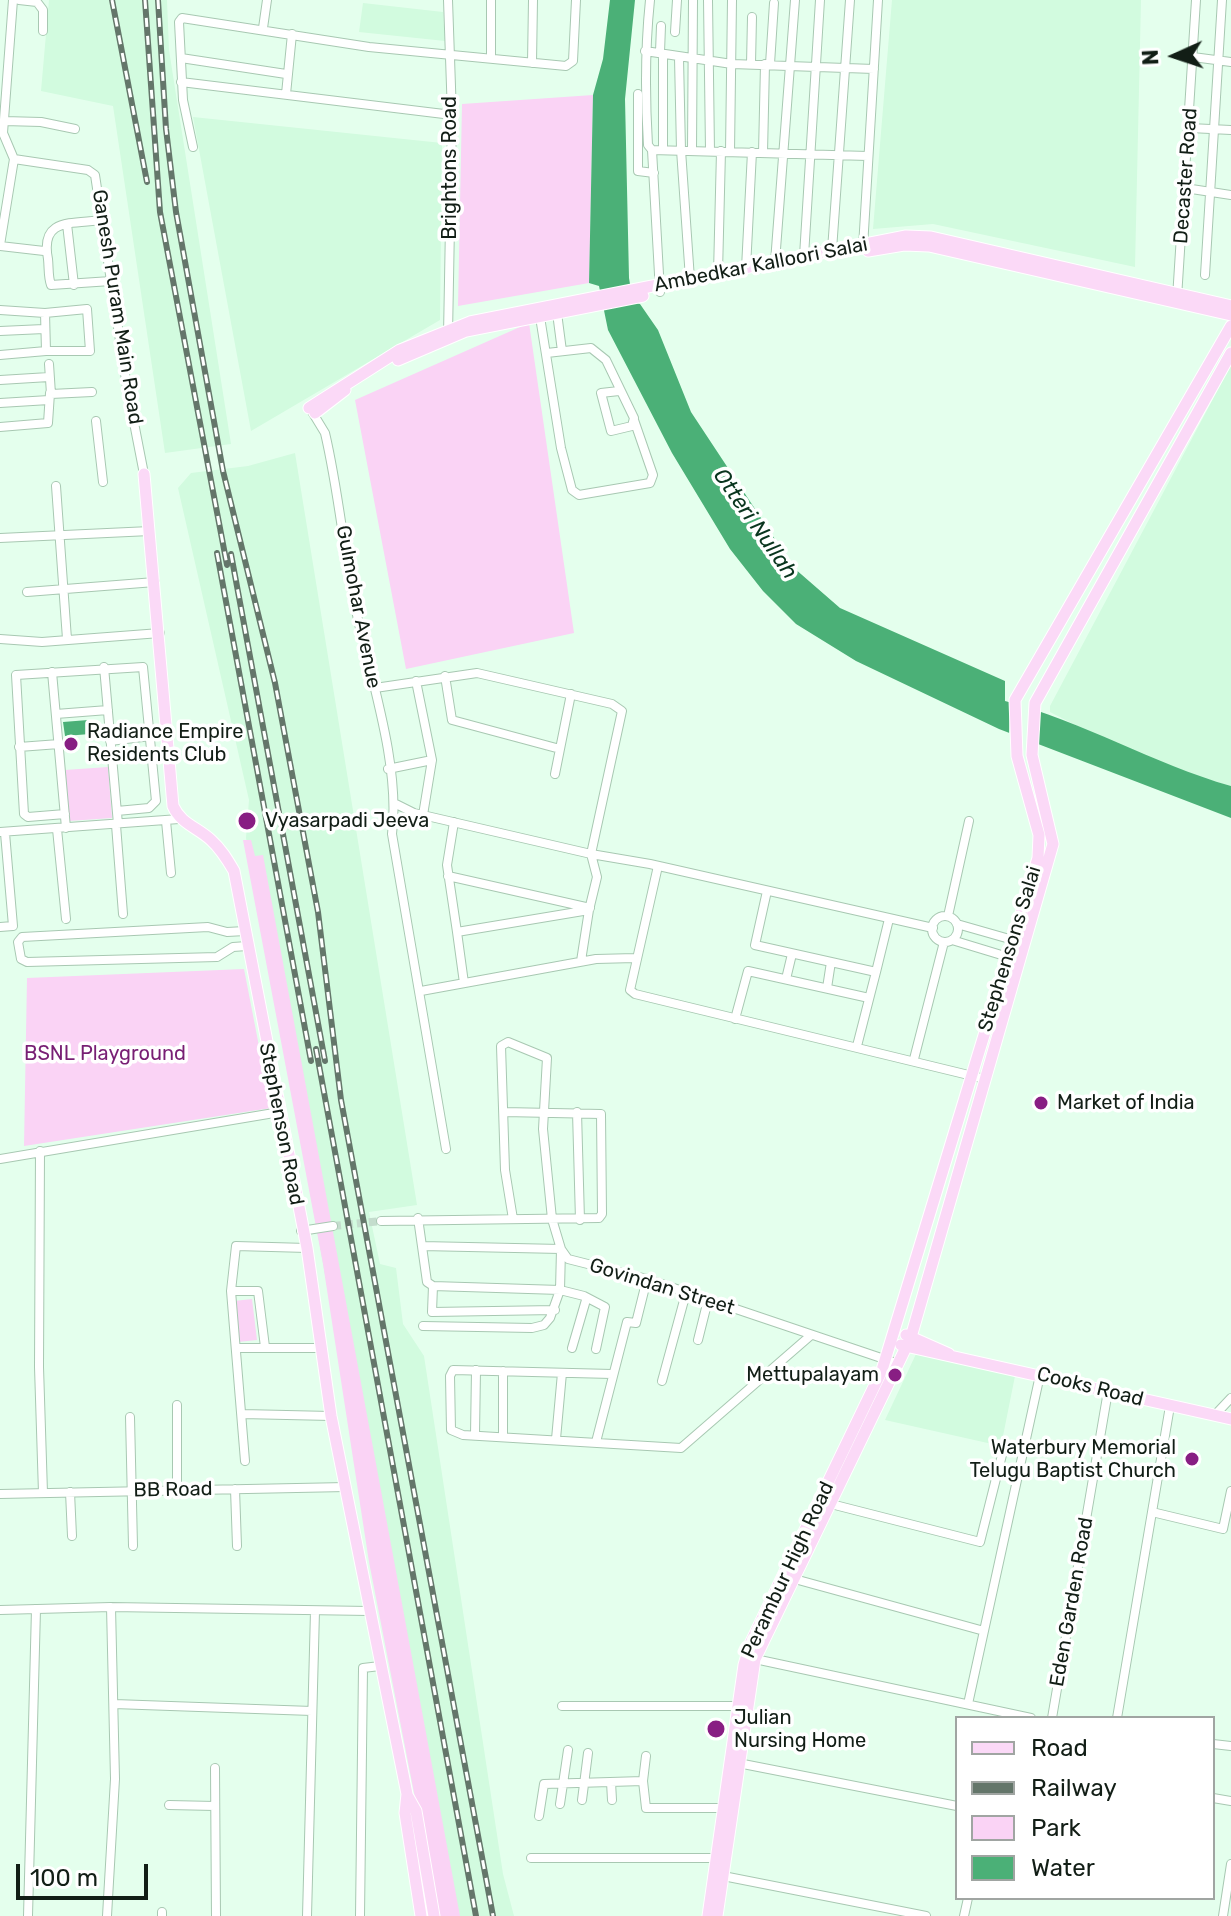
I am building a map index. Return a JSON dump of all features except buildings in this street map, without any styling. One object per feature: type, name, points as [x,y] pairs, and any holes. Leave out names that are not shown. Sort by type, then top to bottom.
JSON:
[{"type":"main road","name":"Ambedkar Kalloori Salai","points":[[659,289],[690,279],[832,250],[904,245],[929,246],[1177,298],[1231,306]]},
{"type":"main road","name":"Ambedkar Kalloori Salai","points":[[312,410],[448,332],[864,248]]},
{"type":"main road","name":"Ambedkar Kalloori Salai","points":[[1177,298],[1231,315]]},
{"type":"main road","name":"Ambedkar Kalloori Salai","points":[[448,332],[540,317],[593,302]]},
{"type":"main road","name":"Stephensons Salai","points":[[893,1337],[1038,858],[1039,835],[1017,756],[1015,700],[1231,326]]},
{"type":"main road","name":"Stephensons Salai","points":[[909,1342],[1053,844],[1032,755],[1035,703],[1231,353]]},
{"type":"main road","points":[[144,474],[173,806],[179,819]]},
{"type":"main road","name":"Stephenson Road","points":[[179,819],[211,839],[225,854],[234,871],[242,947],[307,1248],[331,1416],[407,1794]]},
{"type":"main road","name":"Cooks Road","points":[[893,1337],[938,1356],[949,1354],[1231,1419]]},
{"type":"main road","name":"Perambur High Road","points":[[708,1916],[719,1875],[738,1763],[750,1644],[818,1515],[886,1360],[893,1337]]},
{"type":"main road","name":"Perambur High Road","points":[[818,1515],[831,1504],[909,1342]]},
{"type":"main road","name":"Perambur High Road","points":[[717,1916],[719,1875],[715,1858],[743,1706],[755,1659],[788,1577]]},
{"type":"main road","points":[[407,1794],[405,1813],[421,1916]]},
{"type":"main road","points":[[407,1794],[416,1811],[434,1916]]},
{"type":"street","points":[[43,31],[43,10],[37,2],[16,0],[3,65],[2,116],[5,140],[14,159],[0,245],[44,251]]},
{"type":"street","points":[[263,28],[267,0]]},
{"type":"street","name":"Brightons Road","points":[[448,0],[452,115],[448,332]]},
{"type":"street","points":[[491,0],[491,58]]},
{"type":"street","points":[[532,63],[533,0]]},
{"type":"street","points":[[193,147],[181,82],[179,22],[182,18],[448,56],[566,66],[573,61],[576,0]]},
{"type":"street","points":[[650,0],[645,51],[648,145],[652,150],[654,173],[659,289]]},
{"type":"street","points":[[675,32],[677,0]]},
{"type":"street","points":[[692,151],[690,59],[693,0]]},
{"type":"street","points":[[708,0],[710,151]]},
{"type":"street","points":[[718,273],[732,64],[732,0]]},
{"type":"street","points":[[775,262],[795,0]]},
{"type":"street","points":[[804,256],[820,0]]},
{"type":"street","points":[[832,250],[850,0]]},
{"type":"street","points":[[864,248],[878,0]]},
{"type":"street","name":"Decaster Road","points":[[1177,298],[1196,0]]},
{"type":"street","points":[[1205,275],[1222,0]]},
{"type":"street","points":[[763,153],[774,3]]},
{"type":"street","points":[[751,64],[752,17]]},
{"type":"street","points":[[661,26],[663,150]]},
{"type":"street","points":[[286,94],[292,34]]},
{"type":"street","points":[[645,51],[732,64],[874,69]]},
{"type":"street","points":[[1193,57],[1231,62]]},
{"type":"street","points":[[181,58],[286,74]]},
{"type":"street","points":[[679,58],[681,150],[690,279]]},
{"type":"street","points":[[181,82],[452,115]]},
{"type":"street","points":[[638,94],[638,171],[654,173]]},
{"type":"street","points":[[2,116],[75,129]]},
{"type":"street","points":[[1190,128],[1231,130]]},
{"type":"street","points":[[652,150],[868,156]]},
{"type":"street","points":[[746,268],[752,152]]},
{"type":"street","name":"Ganesh Puram Main Road","points":[[14,159],[92,172],[99,187],[111,281],[144,474]]},
{"type":"street","points":[[1185,188],[1231,195]]},
{"type":"street","points":[[103,220],[51,229],[44,251],[51,285],[111,281]]},
{"type":"street","points":[[67,224],[74,285]]},
{"type":"street","points":[[0,310],[45,313],[87,309],[90,351],[0,355]]},
{"type":"street","points":[[45,313],[46,351]]},
{"type":"street","points":[[557,313],[562,351]]},
{"type":"street","points":[[540,317],[561,448],[572,490],[579,495],[650,483],[653,475],[634,420],[597,350],[547,353]]},
{"type":"street","points":[[0,331],[44,329]]},
{"type":"street","points":[[0,427],[48,423],[49,364]]},
{"type":"street","points":[[0,380],[49,377]]},
{"type":"street","points":[[619,391],[601,393],[607,427],[611,431],[624,430],[634,420]]},
{"type":"street","points":[[0,403],[92,392]]},
{"type":"street","name":"Gulmohar Avenue","points":[[312,410],[325,433],[354,602],[375,688],[396,804],[392,834],[446,1149]]},
{"type":"street","points":[[96,421],[103,482]]},
{"type":"street","points":[[56,486],[67,639]]},
{"type":"street","points":[[0,538],[150,531]]},
{"type":"street","points":[[27,592],[155,582]]},
{"type":"street","points":[[0,639],[67,639],[160,633]]},
{"type":"street","points":[[104,667],[123,914]]},
{"type":"street","points":[[65,814],[25,816],[14,676],[104,667],[143,667],[155,806],[117,811]]},
{"type":"street","points":[[52,672],[65,814],[62,829],[66,919]]},
{"type":"street","points":[[375,688],[445,676],[487,673],[612,704],[622,711],[591,854],[597,877],[581,961]]},
{"type":"street","points":[[445,676],[452,720],[560,749]]},
{"type":"street","points":[[416,681],[432,760],[423,815]]},
{"type":"street","points":[[555,774],[571,694]]},
{"type":"street","points":[[56,714],[108,710]]},
{"type":"street","points":[[110,741],[167,734]]},
{"type":"street","points":[[19,747],[59,744]]},
{"type":"street","points":[[388,769],[432,760]]},
{"type":"street","points":[[396,804],[423,815],[591,854],[658,866],[933,928]]},
{"type":"street","points":[[0,927],[13,926],[3,832],[179,819]]},
{"type":"street","points":[[166,821],[171,873]]},
{"type":"street","points":[[948,916],[969,821]]},
{"type":"street","points":[[454,822],[448,876],[464,983]]},
{"type":"street","points":[[658,866],[635,958],[630,986],[635,994],[914,1059],[985,1079]]},
{"type":"street","points":[[448,876],[590,909]]},
{"type":"street","points":[[767,891],[755,945],[876,972]]},
{"type":"street","points":[[457,932],[590,909]]},
{"type":"street","points":[[948,916],[957,924],[1013,940]]},
{"type":"street","points":[[948,916],[938,919],[933,928],[936,937],[1008,957]]},
{"type":"street","points":[[857,1046],[889,919]]},
{"type":"street","points":[[914,1059],[948,941],[957,924]]},
{"type":"street","points":[[240,931],[208,927],[22,937],[18,942],[21,959],[27,962],[217,957],[242,947]]},
{"type":"street","points":[[223,931],[225,953]]},
{"type":"street","points":[[786,979],[792,954]]},
{"type":"street","points":[[421,991],[581,961],[635,958]]},
{"type":"street","points":[[827,988],[831,962]]},
{"type":"street","points":[[735,1019],[748,971],[869,998]]},
{"type":"street","points":[[423,1326],[532,1328],[544,1325],[555,1310],[560,1290],[561,1249],[552,1219],[542,1111],[547,1058],[508,1042],[501,1046],[505,1170],[513,1219]]},
{"type":"street","points":[[0,1159],[280,1112]]},
{"type":"street","points":[[381,1221],[418,1218],[596,1220],[602,1214],[601,1114],[504,1112]]},
{"type":"street","points":[[577,1112],[580,1220]]},
{"type":"street","points":[[40,1151],[39,1367],[43,1493]]},
{"type":"street","points":[[418,1218],[425,1276],[433,1286],[432,1312],[555,1310]]},
{"type":"street","points":[[301,1231],[333,1226]]},
{"type":"street","points":[[245,1461],[231,1291],[236,1246],[307,1248]]},
{"type":"street","name":"Govindan Street","points":[[422,1246],[561,1249],[568,1259],[647,1279],[899,1364]]},
{"type":"street","points":[[596,1442],[627,1322],[636,1323],[647,1279]]},
{"type":"street","points":[[433,1286],[560,1290],[584,1296],[586,1300],[605,1307],[596,1349]]},
{"type":"street","points":[[231,1291],[258,1291],[265,1347]]},
{"type":"street","points":[[662,1381],[686,1293]]},
{"type":"street","points":[[572,1348],[586,1300]]},
{"type":"street","points":[[698,1340],[708,1300]]},
{"type":"street","points":[[612,1374],[453,1370],[450,1376],[451,1430],[475,1435],[681,1448],[810,1336]]},
{"type":"street","points":[[237,1348],[321,1348]]},
{"type":"street","points":[[475,1435],[476,1370]]},
{"type":"street","points":[[503,1371],[503,1437]]},
{"type":"street","points":[[556,1439],[562,1373]]},
{"type":"street","points":[[968,1704],[1040,1375]]},
{"type":"street","name":"Eden Garden Road","points":[[1052,1716],[1108,1391]]},
{"type":"street","points":[[1214,1416],[1231,1398]]},
{"type":"street","points":[[177,1405],[177,1491]]},
{"type":"street","points":[[1117,1716],[1170,1406]]},
{"type":"street","points":[[242,1414],[331,1416]]},
{"type":"street","points":[[130,1417],[133,1546]]},
{"type":"street","points":[[831,1504],[980,1542],[1004,1447]]},
{"type":"street","name":"BB Road","points":[[0,1494],[346,1487]]},
{"type":"street","points":[[235,1489],[237,1546]]},
{"type":"street","points":[[1152,1512],[1223,1529],[1231,1491]]},
{"type":"street","points":[[70,1492],[72,1536]]},
{"type":"street","points":[[788,1577],[984,1631]]},
{"type":"street","points":[[0,1610],[111,1607],[369,1611]]},
{"type":"street","points":[[107,1916],[115,1779],[111,1607]]},
{"type":"street","points":[[28,1916],[36,1609]]},
{"type":"street","points":[[307,1916],[315,1611]]},
{"type":"street","points":[[755,1659],[1002,1714]]},
{"type":"street","points":[[360,1916],[363,1668],[380,1666]]},
{"type":"street","points":[[114,1704],[312,1711]]},
{"type":"street","points":[[562,1706],[743,1706]]},
{"type":"street","points":[[560,1804],[568,1750]]},
{"type":"street","points":[[582,1800],[588,1753]]},
{"type":"street","points":[[646,1756],[643,1781],[646,1808],[723,1808]]},
{"type":"street","points":[[738,1763],[955,1806]]},
{"type":"street","points":[[215,1768],[216,1916]]},
{"type":"street","points":[[539,1816],[544,1784],[643,1781]]},
{"type":"street","points":[[611,1782],[612,1800]]},
{"type":"street","points":[[169,1805],[215,1806]]},
{"type":"street","points":[[531,1858],[715,1858]]},
{"type":"street","points":[[1223,1916],[1231,1864]]},
{"type":"street","points":[[719,1875],[926,1916]]},
{"type":"street","points":[[1215,1897],[1225,1899]]},
{"type":"street","points":[[877,1916],[879,1905]]},
{"type":"shaded area","points":[[49,0],[167,0],[169,50],[231,444],[165,453],[113,106],[41,91]]},
{"type":"shaded area","points":[[892,0],[1141,0],[1135,267],[933,224],[873,229]]},
{"type":"shaded area","points":[[363,3],[443,12],[445,41],[359,32]]},
{"type":"shaded area","points":[[193,117],[442,143],[440,320],[251,431]]},
{"type":"shaded area","points":[[1231,365],[1231,786],[1192,775],[1089,732],[1050,712],[1050,706]]},
{"type":"shaded area","points":[[295,453],[417,1205],[369,1212],[380,1264],[396,1268],[403,1324],[424,1356],[503,1874],[514,1916],[441,1916],[246,838],[249,800],[178,488],[191,473],[248,466]]},
{"type":"shaded area","points":[[916,1354],[1015,1376],[1001,1446],[885,1420]]},
{"type":"green space","points":[[593,95],[589,283],[458,306],[462,104]]},
{"type":"green space","points":[[529,323],[574,633],[406,669],[355,400]]},
{"type":"green space","points":[[108,767],[112,818],[69,821],[65,770]]},
{"type":"green space","points":[[243,840],[251,840],[255,856],[263,855],[460,1916],[438,1916],[369,1562],[323,1264]]},
{"type":"green space","name":"BSNL Playground","points":[[244,969],[271,1108],[24,1146],[27,978]]},
{"type":"green space","points":[[252,1299],[257,1340],[238,1342],[234,1301]]},
{"type":"water","name":"Otteri Nullah","points":[[610,0],[635,0],[625,99],[629,278],[633,302],[640,304],[658,330],[691,412],[794,568],[840,608],[1005,681],[1005,701],[1034,709],[1231,786],[1231,818],[999,729],[856,661],[796,624],[763,591],[730,549],[672,453],[608,330],[599,286],[589,283],[593,95],[603,59]]},
{"type":"water","points":[[88,720],[90,734],[65,736],[63,722]]},
{"type":"pier","points":[[1010,703],[1040,706],[1038,748],[1009,737]]},
{"type":"tunnel","points":[[333,1226],[381,1221]]},
{"type":"railway","points":[[112,0],[147,182]]},
{"type":"railway","points":[[145,0],[160,212],[227,565]]},
{"type":"railway","points":[[158,0],[166,129],[176,212],[223,471],[275,683],[318,912],[341,1100],[493,1916]]},
{"type":"railway","points":[[217,553],[311,1061]]},
{"type":"railway","points":[[231,554],[325,1061]]},
{"type":"railway","points":[[316,1049],[476,1916]]},
{"type":"place","name":"Radiance Empire Residents Club","points":[[71,744]]},
{"type":"place","name":"Vyasarpadi Jeeva","points":[[247,821]]},
{"type":"place","name":"Market of India","points":[[1041,1103]]},
{"type":"place","name":"Mettupalayam","points":[[895,1375]]},
{"type":"place","name":"Waterbury Memorial Telugu Baptist Church","points":[[1192,1459]]},
{"type":"place","name":"Julian Nursing Home","points":[[716,1729]]}]
